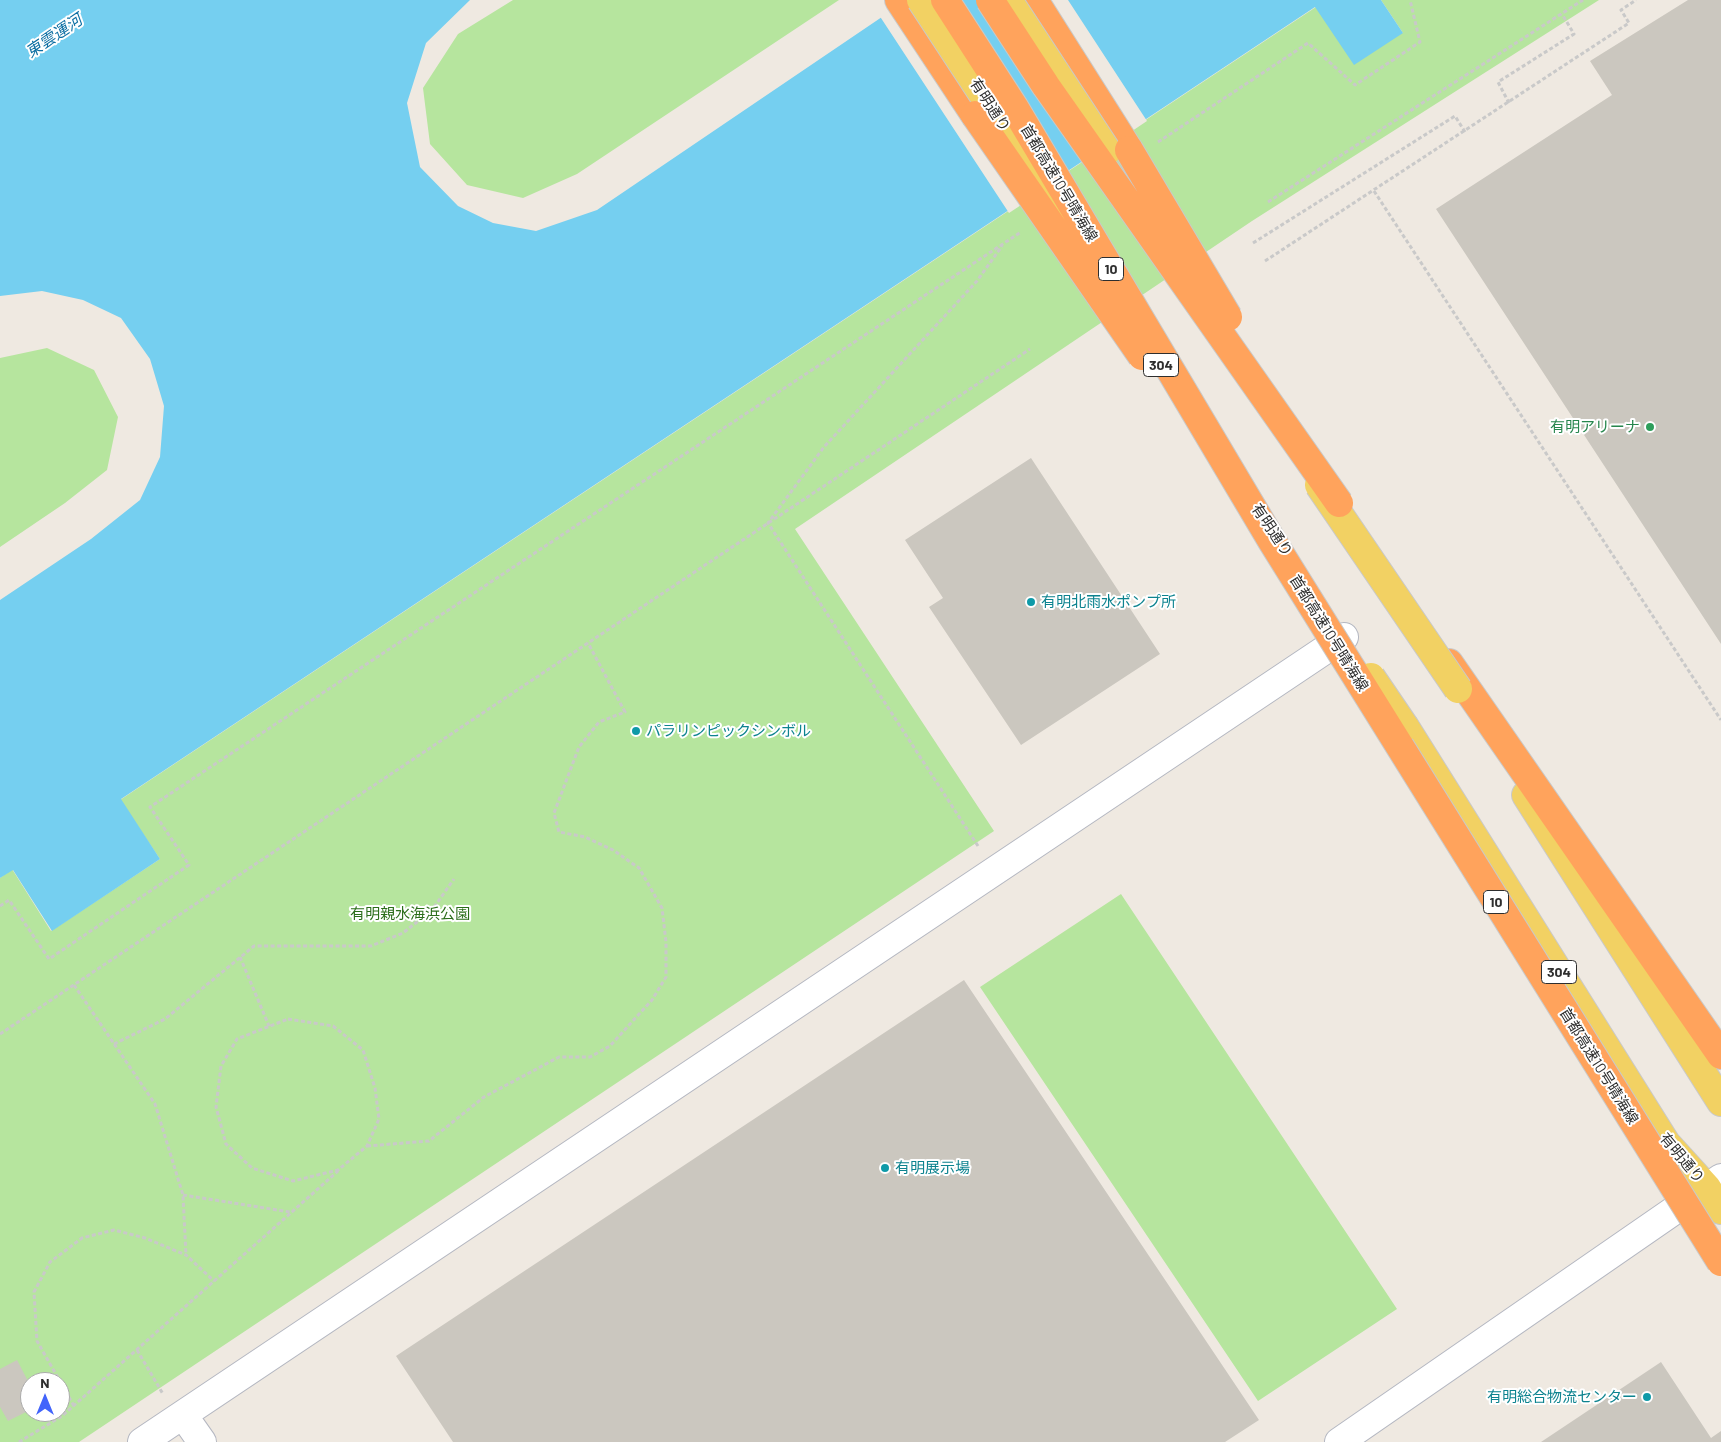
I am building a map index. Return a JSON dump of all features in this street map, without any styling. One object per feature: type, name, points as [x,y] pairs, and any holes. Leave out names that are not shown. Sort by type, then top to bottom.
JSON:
[{"type":"highway","name":"10","points":[[899,0],[975,115],[1272,541]]},
{"type":"highway","name":"首都高速10号晴海線","points":[[945,0],[1014,107],[1272,541],[1721,1262]]},
{"type":"highway","points":[[990,0],[1046,86],[1339,503],[1721,1055]]},
{"type":"highway","points":[[1034,0],[1129,150],[1339,503]]},
{"type":"main road","name":"有明通り","points":[[922,0],[1050,199],[1405,727],[1666,1143],[1716,1192]]},
{"type":"main road","points":[[1008,0],[1158,229],[1333,507],[1458,689],[1721,1102]]},
{"type":"street","points":[[142,1442],[1344,638]]},
{"type":"street","points":[[1339,1442],[1716,1192]]},
{"type":"street","points":[[183,1415],[202,1442]]},
{"type":"path","points":[[1152,146],[1308,43],[1355,85],[1420,42],[1410,0]]},
{"type":"path","points":[[1268,202],[1583,0]]},
{"type":"path","points":[[1265,261],[1629,23],[1621,10],[1636,0]]},
{"type":"path","points":[[1509,103],[1498,82],[1574,34],[1562,14]]},
{"type":"path","points":[[1252,243],[1455,116],[1465,132]]},
{"type":"path","points":[[1374,190],[1721,720]]},
{"type":"path","points":[[0,906],[9,900],[49,959],[189,865],[150,807],[1029,227]]},
{"type":"path","points":[[768,523],[824,447],[977,280],[1004,243]]},
{"type":"path","points":[[0,1034],[1030,349]]},
{"type":"path","points":[[768,523],[981,851]]},
{"type":"path","points":[[367,1146],[429,1141],[484,1096],[560,1057],[590,1057],[610,1046],[652,1000],[666,977],[666,942],[662,908],[639,868],[613,850],[592,840],[560,832],[554,813],[579,747],[599,722],[625,712],[588,642]]},
{"type":"path","points":[[114,1044],[165,1019],[254,946],[371,946],[403,933],[432,910],[454,880]]},
{"type":"path","points":[[240,957],[269,1026]]},
{"type":"path","points":[[74,985],[155,1104],[184,1195],[186,1255]]},
{"type":"path","points":[[19,1442],[62,1416],[74,1406],[290,1212],[367,1146],[379,1119],[375,1088],[363,1050],[333,1026],[288,1019],[237,1039],[221,1066],[216,1107],[226,1144],[252,1168],[294,1181],[338,1170]]},
{"type":"path","points":[[184,1195],[290,1212]]},
{"type":"path","points":[[74,1406],[37,1341],[34,1292],[50,1262],[82,1238],[114,1230],[145,1238],[186,1255],[214,1281]]},
{"type":"path","points":[[137,1350],[163,1394]]},
{"type":"green space","points":[[513,0],[839,0],[577,174],[523,198],[467,185],[430,144],[423,88],[458,34]]},
{"type":"green space","name":"有明親水海浜公園","points":[[1381,0],[1599,0],[1252,221],[795,529],[994,831],[79,1442],[0,1442],[0,878],[12,869],[51,931],[160,859],[120,800],[1316,7],[1403,33]]},
{"type":"green space","points":[[47,348],[94,370],[118,417],[107,470],[65,503],[0,547],[0,358]]},
{"type":"green space","points":[[1121,894],[1397,1309],[1258,1401],[980,987]]},
{"type":"water","name":"東雲運河","points":[[0,0],[470,0],[426,43],[407,103],[420,167],[458,206],[493,223],[536,231],[597,210],[907,0],[1381,0],[1403,33],[1354,65],[1315,7],[121,799],[160,859],[52,931],[13,870],[0,878],[0,600],[91,539],[140,500],[160,457],[164,406],[150,359],[121,318],[83,300],[42,291],[0,296]]},
{"type":"pier","points":[[902,0],[1068,174],[1009,213],[879,15]]},
{"type":"pier","points":[[979,0],[1068,0],[1147,121],[1086,162]]},
{"type":"building","name":"有明アリーナ","points":[[1688,0],[1721,0],[1721,644],[1436,209],[1612,95],[1590,61]]},
{"type":"building","name":"有明北雨水ポンプ所","points":[[1031,458],[1160,654],[1021,745],[929,607],[943,598],[905,540]]},
{"type":"building","name":"有明展示場","points":[[964,980],[1259,1420],[1225,1442],[453,1442],[396,1356]]},
{"type":"building","points":[[17,1360],[23,1372],[20,1372],[20,1415],[8,1421],[0,1407],[0,1369]]},
{"type":"building","name":"有明総合物流センター","points":[[1661,1362],[1711,1438],[1721,1431],[1721,1442],[1541,1442]]},
{"type":"place","name":"有明アリーナ","points":[[1650,427]]},
{"type":"place","name":"有明北雨水ポンプ所","points":[[1031,602]]},
{"type":"place","name":"パラリンピックシンボル","points":[[636,731]]},
{"type":"place","name":"有明展示場","points":[[885,1168]]},
{"type":"place","name":"有明総合物流センター","points":[[1647,1397]]}]
